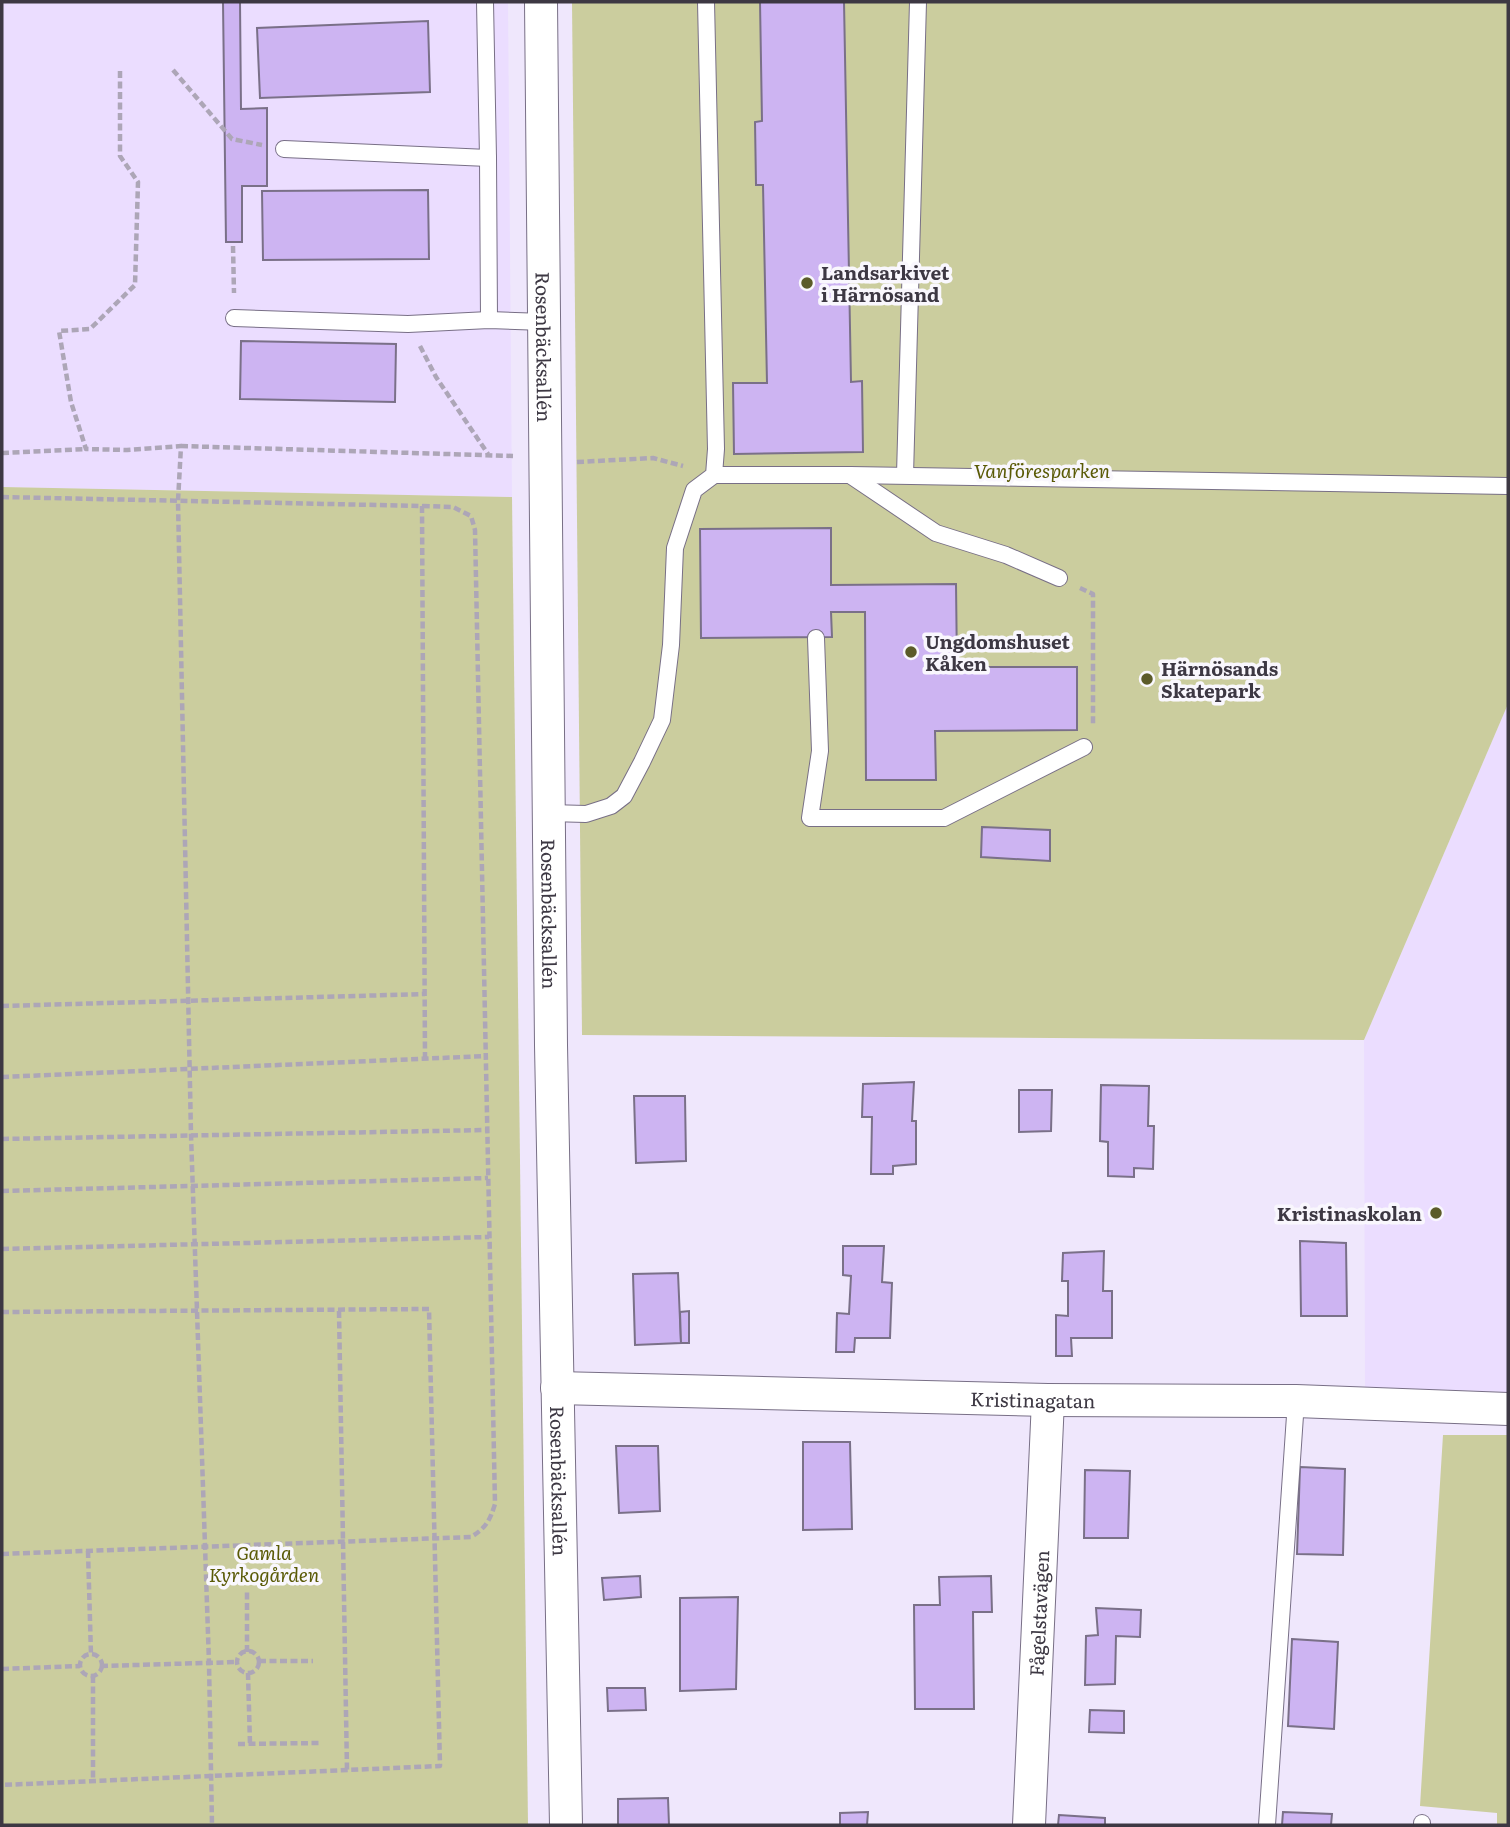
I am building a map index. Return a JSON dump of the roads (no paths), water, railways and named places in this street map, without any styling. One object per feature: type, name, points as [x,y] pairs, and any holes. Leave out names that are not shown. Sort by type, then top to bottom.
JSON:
[{"type":"street","name":"Rosenbäcksallén","points":[[541,2],[549,813],[566,1825]]},
{"type":"street","name":"Kristinagatan","points":[[557,1388],[1048,1401],[1296,1401],[1508,1409]]},
{"type":"street","name":"Fågelstavägen","points":[[1029,1825],[1048,1401]]},
{"type":"lane","points":[[485,2],[488,320]]},
{"type":"lane","points":[[706,2],[716,449],[714,475]]},
{"type":"lane","points":[[905,475],[918,2]]},
{"type":"lane","points":[[284,149],[488,158]]},
{"type":"lane","points":[[234,318],[408,324],[488,320],[544,321]]},
{"type":"lane","points":[[549,813],[586,814],[611,806],[624,796],[642,762],[662,720],[671,645],[675,548],[694,490],[714,475],[905,475],[1508,486]]},
{"type":"lane","points":[[850,475],[936,533],[1006,555],[1059,578]]},
{"type":"lane","points":[[816,638],[820,751],[810,818],[944,818],[1084,747]]},
{"type":"lane","points":[[1267,1825],[1296,1401]]},
{"type":"place","name":"Landsarkivet i Härnösand","points":[[807,283]]},
{"type":"place","name":"Ungdomshuset Kåken","points":[[911,652]]},
{"type":"place","name":"Härnösands Skatepark","points":[[1147,679]]},
{"type":"place","name":"Kristinaskolan","points":[[1436,1213]]},
{"type":"park label","name":"Vanföresparken","points":[[1042,470]]},
{"type":"park label","name":"Gamla Kyrkogården","points":[[264,1563]]}]
